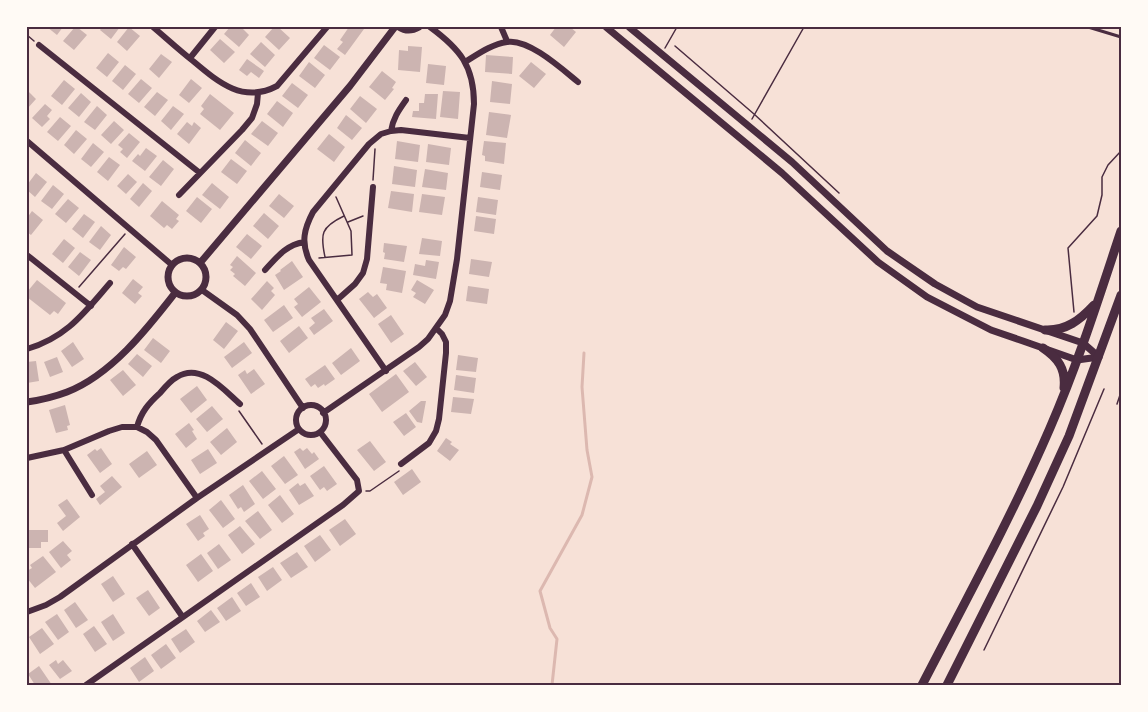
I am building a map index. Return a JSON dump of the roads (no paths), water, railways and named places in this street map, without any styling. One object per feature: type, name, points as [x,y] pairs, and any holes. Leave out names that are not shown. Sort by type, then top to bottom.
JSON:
[{"type":"highway","points":[[922,685],[1019,498],[1077,360],[1121,231]]},
{"type":"highway","points":[[947,685],[1037,506],[1069,436],[1121,295]]},
{"type":"highway","points":[[1045,330],[1060,329],[1074,323],[1098,301]]},
{"type":"highway","points":[[1043,348],[1059,360],[1064,370],[1062,399]]},
{"type":"street","points":[[153,27],[225,86],[235,90],[258,93],[277,86],[327,27]]},
{"type":"street","points":[[190,58],[215,27]]},
{"type":"street","points":[[200,262],[350,86],[397,27],[411,30],[419,27]]},
{"type":"street","points":[[323,413],[419,347],[445,315],[450,301],[474,104],[474,87],[465,62],[455,48],[430,27]]},
{"type":"street","points":[[501,27],[507,41]]},
{"type":"street","points":[[606,27],[782,173],[878,262],[927,297],[991,330],[1077,360],[1099,357]]},
{"type":"street","points":[[629,27],[792,162],[887,251],[926,278],[976,306],[1083,343],[1099,357]]},
{"type":"street","points":[[465,62],[484,50],[507,41],[526,44],[578,82]]},
{"type":"street","points":[[39,45],[200,173]]},
{"type":"street","points":[[179,195],[252,118],[258,93]]},
{"type":"street","points":[[391,131],[392,122],[406,99]]},
{"type":"street","points":[[386,371],[309,260],[304,242],[307,222],[369,144],[381,134],[401,130],[470,138]]},
{"type":"street","points":[[27,141],[172,265]]},
{"type":"street","points":[[337,300],[355,284],[363,273],[367,259],[373,187]]},
{"type":"street","points":[[265,270],[284,249],[304,242]]},
{"type":"street","points":[[27,255],[91,306]]},
{"type":"street","points":[[188,258],[200,262],[207,279],[202,290],[192,296],[181,296],[175,293],[168,283],[172,265],[188,258]]},
{"type":"street","points":[[27,349],[60,336],[75,324],[110,283]]},
{"type":"street","points":[[202,290],[230,310],[250,329],[303,408]]},
{"type":"street","points":[[27,402],[69,392],[90,380],[113,363],[152,323],[175,293]]},
{"type":"street","points":[[401,464],[429,443],[436,431],[446,342],[436,328]]},
{"type":"street","points":[[137,427],[139,417],[146,406],[176,377],[186,373],[200,374],[214,381],[240,404]]},
{"type":"street","points":[[314,406],[323,413],[326,419],[320,432],[311,435],[299,429],[296,420],[303,408],[314,406]]},
{"type":"street","points":[[27,458],[64,450],[109,430],[137,427],[156,440],[197,498]]},
{"type":"street","points":[[27,612],[60,597],[197,498],[299,429]]},
{"type":"street","points":[[86,685],[359,492],[357,480],[320,432]]},
{"type":"street","points":[[64,450],[92,495]]},
{"type":"street","points":[[132,544],[182,616]]},
{"type":"lane","points":[[1089,27],[1121,37]]},
{"type":"waterway","points":[[552,685],[557,639],[550,628],[540,591],[582,515],[592,477],[587,450],[582,387],[584,353]]}]
